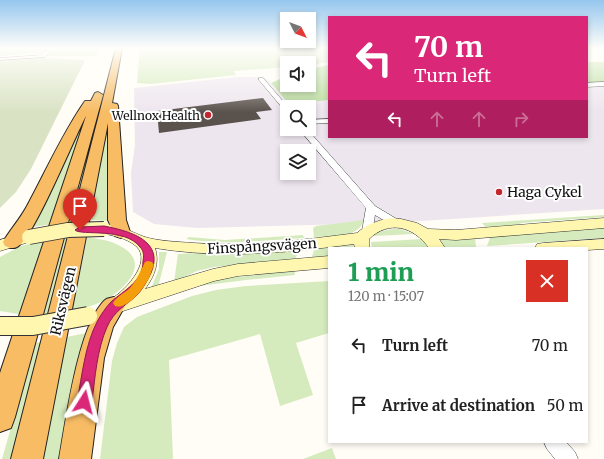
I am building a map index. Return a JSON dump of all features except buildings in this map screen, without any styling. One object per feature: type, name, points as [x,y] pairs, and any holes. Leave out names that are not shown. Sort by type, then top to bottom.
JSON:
[{"type":"highway","name":"Riksvägen","points":[[27,459],[108,69]]},
{"type":"highway","name":"Riksvägen","points":[[0,416],[109,69]]},
{"type":"highway","points":[[106,77],[117,220],[121,232]]},
{"type":"highway","points":[[6,244],[25,226],[70,136],[106,77]]},
{"type":"highway","points":[[75,459],[91,358],[102,324],[114,306]]},
{"type":"main road","name":"Finspångsvägen","points":[[6,244],[29,237],[68,230],[104,229],[121,232],[139,240],[192,248],[232,250],[364,239],[375,226],[383,223],[396,223]]},
{"type":"main road","points":[[396,223],[416,228],[426,234],[436,247]]},
{"type":"main road","points":[[426,234],[456,235],[604,223]]},
{"type":"main road","points":[[0,326],[12,328],[47,325],[88,316],[114,306],[132,293],[142,281],[148,267],[148,253],[144,245],[139,240]]},
{"type":"main road","points":[[558,247],[604,244]]},
{"type":"main road","name":"Finspångsvägen","points":[[114,306],[213,275],[238,270],[328,262]]},
{"type":"street","points":[[261,79],[280,102]]},
{"type":"street","points":[[588,85],[604,84]]},
{"type":"street","points":[[316,122],[328,121]]},
{"type":"street","points":[[309,136],[371,208],[396,223]]},
{"type":"street","points":[[364,239],[371,208]]},
{"type":"street","points":[[555,443],[568,459]]},
{"type":"shaded area","points":[[237,77],[265,77],[285,100],[280,100],[280,136],[316,136],[316,101],[328,100],[328,138],[588,138],[588,86],[604,85],[604,209],[390,223],[197,228],[154,224],[133,212],[131,173],[135,145],[134,88]]},
{"type":"green space","points":[[0,69],[80,69],[31,169],[16,192],[0,208]]},
{"type":"green space","points":[[138,69],[255,69],[234,71],[236,75],[150,84],[137,83]]},
{"type":"green space","points":[[316,69],[328,69],[328,100],[316,101],[316,100],[286,100],[271,83],[280,79],[280,92],[316,92]]},
{"type":"green space","points":[[588,69],[604,69],[604,82],[588,83]]},
{"type":"green space","points":[[99,106],[103,106],[75,221],[70,222]]},
{"type":"green space","points":[[111,108],[108,221],[90,220]]},
{"type":"green space","points":[[87,111],[89,111],[54,224],[33,227]]},
{"type":"green space","points":[[604,215],[604,217],[522,223],[508,227],[487,229],[482,223]]},
{"type":"green space","points":[[364,220],[356,231],[343,235],[314,237],[313,228],[316,226]]},
{"type":"green space","points":[[604,227],[604,238],[487,246],[491,235]]},
{"type":"green space","points":[[400,229],[414,234],[374,236],[378,232]]},
{"type":"green space","points":[[303,235],[304,238],[245,242],[215,242],[186,239],[189,237],[225,240]]},
{"type":"green space","points":[[475,236],[476,247],[444,247],[438,238]]},
{"type":"green space","points":[[65,237],[71,237],[51,314],[43,314]]},
{"type":"green space","points":[[87,237],[108,241],[120,246],[129,252],[134,259],[135,267],[133,274],[128,281],[115,294],[99,303],[72,311]]},
{"type":"green space","points":[[49,239],[24,315],[0,311],[0,257],[21,246]]},
{"type":"green space","points":[[422,239],[427,247],[372,247],[371,242]]},
{"type":"green space","points":[[353,245],[354,247],[328,247],[328,258],[311,259],[315,248]]},
{"type":"green space","points":[[302,248],[294,260],[214,267],[197,271],[174,282],[178,254]]},
{"type":"green space","points":[[159,252],[167,252],[158,287],[151,288],[159,269]]},
{"type":"green space","points":[[294,268],[295,275],[199,286],[217,279],[256,275]]},
{"type":"green space","points":[[328,281],[328,333],[296,343],[313,395],[280,406],[260,334],[169,360],[173,459],[100,459],[112,361],[117,343],[124,327],[137,317],[192,296],[216,290],[246,286]]},
{"type":"green space","points":[[91,332],[63,459],[41,459],[67,337]]},
{"type":"green space","points":[[44,341],[12,459],[2,459],[35,343]]},
{"type":"green space","points":[[332,448],[336,459],[303,459]]},
{"type":"slow traffic","points":[[119,303],[132,293],[142,281],[148,265]]},
{"type":"place","name":"Wellnox Health","points":[[208,115]]},
{"type":"place","name":"Haga Cykel","points":[[499,192]]},
{"type":"route","points":[[80,230],[104,229],[121,232],[139,240],[144,245],[148,253],[148,267],[142,281],[132,293],[114,306],[102,324],[91,358],[84,402]]}]
